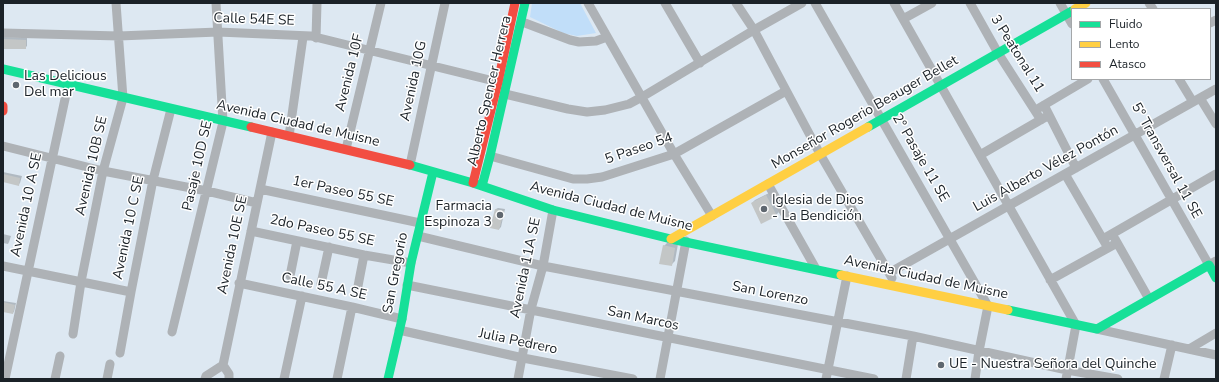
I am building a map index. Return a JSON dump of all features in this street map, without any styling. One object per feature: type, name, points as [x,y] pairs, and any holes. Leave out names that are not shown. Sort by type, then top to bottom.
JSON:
[{"type":"street","name":"Avenida 10B SE","points":[[73,334],[81,282],[103,171],[123,98],[116,3]]},
{"type":"street","name":"Pasaje 10D SE","points":[[172,332],[223,122],[216,3]]},
{"type":"street","points":[[316,38],[317,3]]},
{"type":"street","name":"Avenida 10F","points":[[346,149],[381,3]]},
{"type":"street","name":"Avenida 10G","points":[[410,165],[445,3]]},
{"type":"street","name":"Alberto Spencer Herrera","points":[[477,185],[515,3]]},
{"type":"street","name":"Alberto Spencer Herrera","points":[[477,185],[490,156],[525,3]]},
{"type":"street","points":[[588,3],[674,154],[712,216]]},
{"type":"street","points":[[665,3],[700,63]]},
{"type":"street","points":[[736,3],[754,30],[820,154],[897,286]]},
{"type":"street","points":[[505,94],[587,112],[605,110],[623,105],[642,97],[802,3]]},
{"type":"street","name":"2° Pasaje 11 SE","points":[[815,3],[988,306]]},
{"type":"street","points":[[894,3],[1076,325],[1066,374]]},
{"type":"street","points":[[903,19],[932,3]]},
{"type":"street","name":"3 Peatonal 11","points":[[970,3],[998,53],[1035,110],[1045,117],[1076,168]]},
{"type":"street","points":[[1060,3],[1069,12]]},
{"type":"street","points":[[1077,8],[1086,3]]},
{"type":"street","name":"Monseñor Rogerio Beauger Bellet","points":[[671,239],[1069,12]]},
{"type":"street","points":[[525,23],[579,42],[596,41],[607,37]]},
{"type":"street","name":"Calle 54E SE","points":[[3,33],[119,36],[218,32],[303,36],[370,50],[498,82]]},
{"type":"street","points":[[289,136],[303,36]]},
{"type":"street","name":"Avenida Ciudad de Muisne","points":[[3,69],[171,110],[346,149],[410,165],[553,210],[671,239],[1216,355]]},
{"type":"street","points":[[1035,110],[1086,80]]},
{"type":"street","name":"5° Transversal 11 SE","points":[[1104,80],[1172,200],[1212,263],[1216,278]]},
{"type":"street","points":[[1180,80],[1216,124]]},
{"type":"street","name":"Avenida 10 A SE","points":[[5,379],[68,85]]},
{"type":"street","name":"Luis Alberto Vélez Pontón","points":[[889,274],[1216,89]]},
{"type":"street","name":"5 Paseo 54","points":[[490,156],[573,179],[587,180],[602,178],[674,154],[786,91]]},
{"type":"street","name":"3 Peatonal 11","points":[[1044,105],[1045,117]]},
{"type":"street","points":[[3,106],[3,111]]},
{"type":"street","name":"Avenida 10 C SE","points":[[120,353],[130,292],[153,180],[171,110]]},
{"type":"street","points":[[980,155],[1045,117]]},
{"type":"street","name":"Avenida 10E SE","points":[[223,364],[272,132]]},
{"type":"street","points":[[3,146],[103,171],[207,191],[257,203]]},
{"type":"street","name":"San Gregorio","points":[[388,379],[402,319],[411,263],[433,172]]},
{"type":"street","points":[[1065,174],[1108,248]]},
{"type":"street","points":[[1103,239],[1216,174]]},
{"type":"street","points":[[768,184],[816,269]]},
{"type":"street","name":"1er Paseo 55 SE","points":[[260,189],[420,223]]},
{"type":"street","name":"Avenida 11A SE","points":[[518,379],[531,309],[543,266],[553,210]]},
{"type":"street","name":"2do Paseo 55 SE","points":[[251,231],[329,248],[411,263]]},
{"type":"street","points":[[1112,234],[1149,299]]},
{"type":"street","name":"San Lorenzo","points":[[418,236],[543,266],[913,336],[979,351],[1066,374],[1118,379]]},
{"type":"street","points":[[290,276],[297,241]]},
{"type":"street","points":[[660,379],[686,241]]},
{"type":"street","points":[[1050,280],[1117,243]]},
{"type":"street","points":[[321,284],[329,248]]},
{"type":"street","points":[[358,286],[364,255]]},
{"type":"street","points":[[1097,329],[1212,263]]},
{"type":"street","points":[[3,266],[130,292]]},
{"type":"street","points":[[826,379],[847,276]]},
{"type":"street","name":"Calle 55 A SE","points":[[240,283],[402,319]]},
{"type":"street","name":"San Marcos","points":[[407,285],[874,379]]},
{"type":"street","points":[[284,379],[302,296]]},
{"type":"street","points":[[975,379],[988,306]]},
{"type":"street","points":[[337,379],[352,307]]},
{"type":"street","name":"Julia Pedrero","points":[[399,330],[522,358],[633,379]]},
{"type":"street","points":[[1189,349],[1216,334]]},
{"type":"street","points":[[906,379],[913,336]]},
{"type":"street","points":[[1164,379],[1172,346]]},
{"type":"street","points":[[55,379],[60,356]]},
{"type":"street","points":[[107,379],[110,364]]},
{"type":"street","points":[[205,379],[206,376],[223,364],[229,374],[229,379]]},
{"type":"shaded area","points":[[532,3],[580,3],[596,33],[577,36],[563,33],[530,17]]},
{"type":"building","points":[[3,39],[26,40],[26,49],[3,49]]},
{"type":"building","points":[[3,174],[20,178],[19,186],[3,182]]},
{"type":"building","name":"Iglesia de Dios - La Bendición","points":[[766,195],[777,216],[761,224],[751,203]]},
{"type":"building","points":[[495,209],[504,211],[499,230],[490,228]]},
{"type":"building","points":[[663,245],[675,248],[672,266],[659,264]]},
{"type":"building","points":[[3,302],[15,305],[13,314],[3,312]]},
{"type":"traffic: fast","points":[[482,186],[525,3]]},
{"type":"traffic: fast","points":[[868,127],[1071,12]]},
{"type":"traffic: fast","points":[[3,69],[251,127]]},
{"type":"traffic: fast","points":[[410,165],[473,183],[553,210],[671,239],[841,275]]},
{"type":"traffic: fast","points":[[388,379],[402,319],[411,263],[433,172]]},
{"type":"traffic: fast","points":[[1008,310],[1097,329],[1209,265],[1216,278]]},
{"type":"traffic: slow","points":[[1077,8],[1086,3]]},
{"type":"traffic: slow","points":[[671,239],[868,127]]},
{"type":"traffic: slow","points":[[841,275],[1008,310]]},
{"type":"traffic: jam","points":[[473,183],[498,82],[515,3]]},
{"type":"traffic: jam","points":[[3,106],[3,111]]},
{"type":"traffic: jam","points":[[251,127],[410,165]]},
{"type":"place","name":"Las Delicious Del mar","points":[[16,85]]},
{"type":"place","name":"Iglesia de Dios - La Bendición","points":[[764,209]]},
{"type":"place","name":"Farmacia Espinoza 3","points":[[500,215]]},
{"type":"place","name":"UE - Nuestra Señora del Quinche","points":[[941,365]]}]
